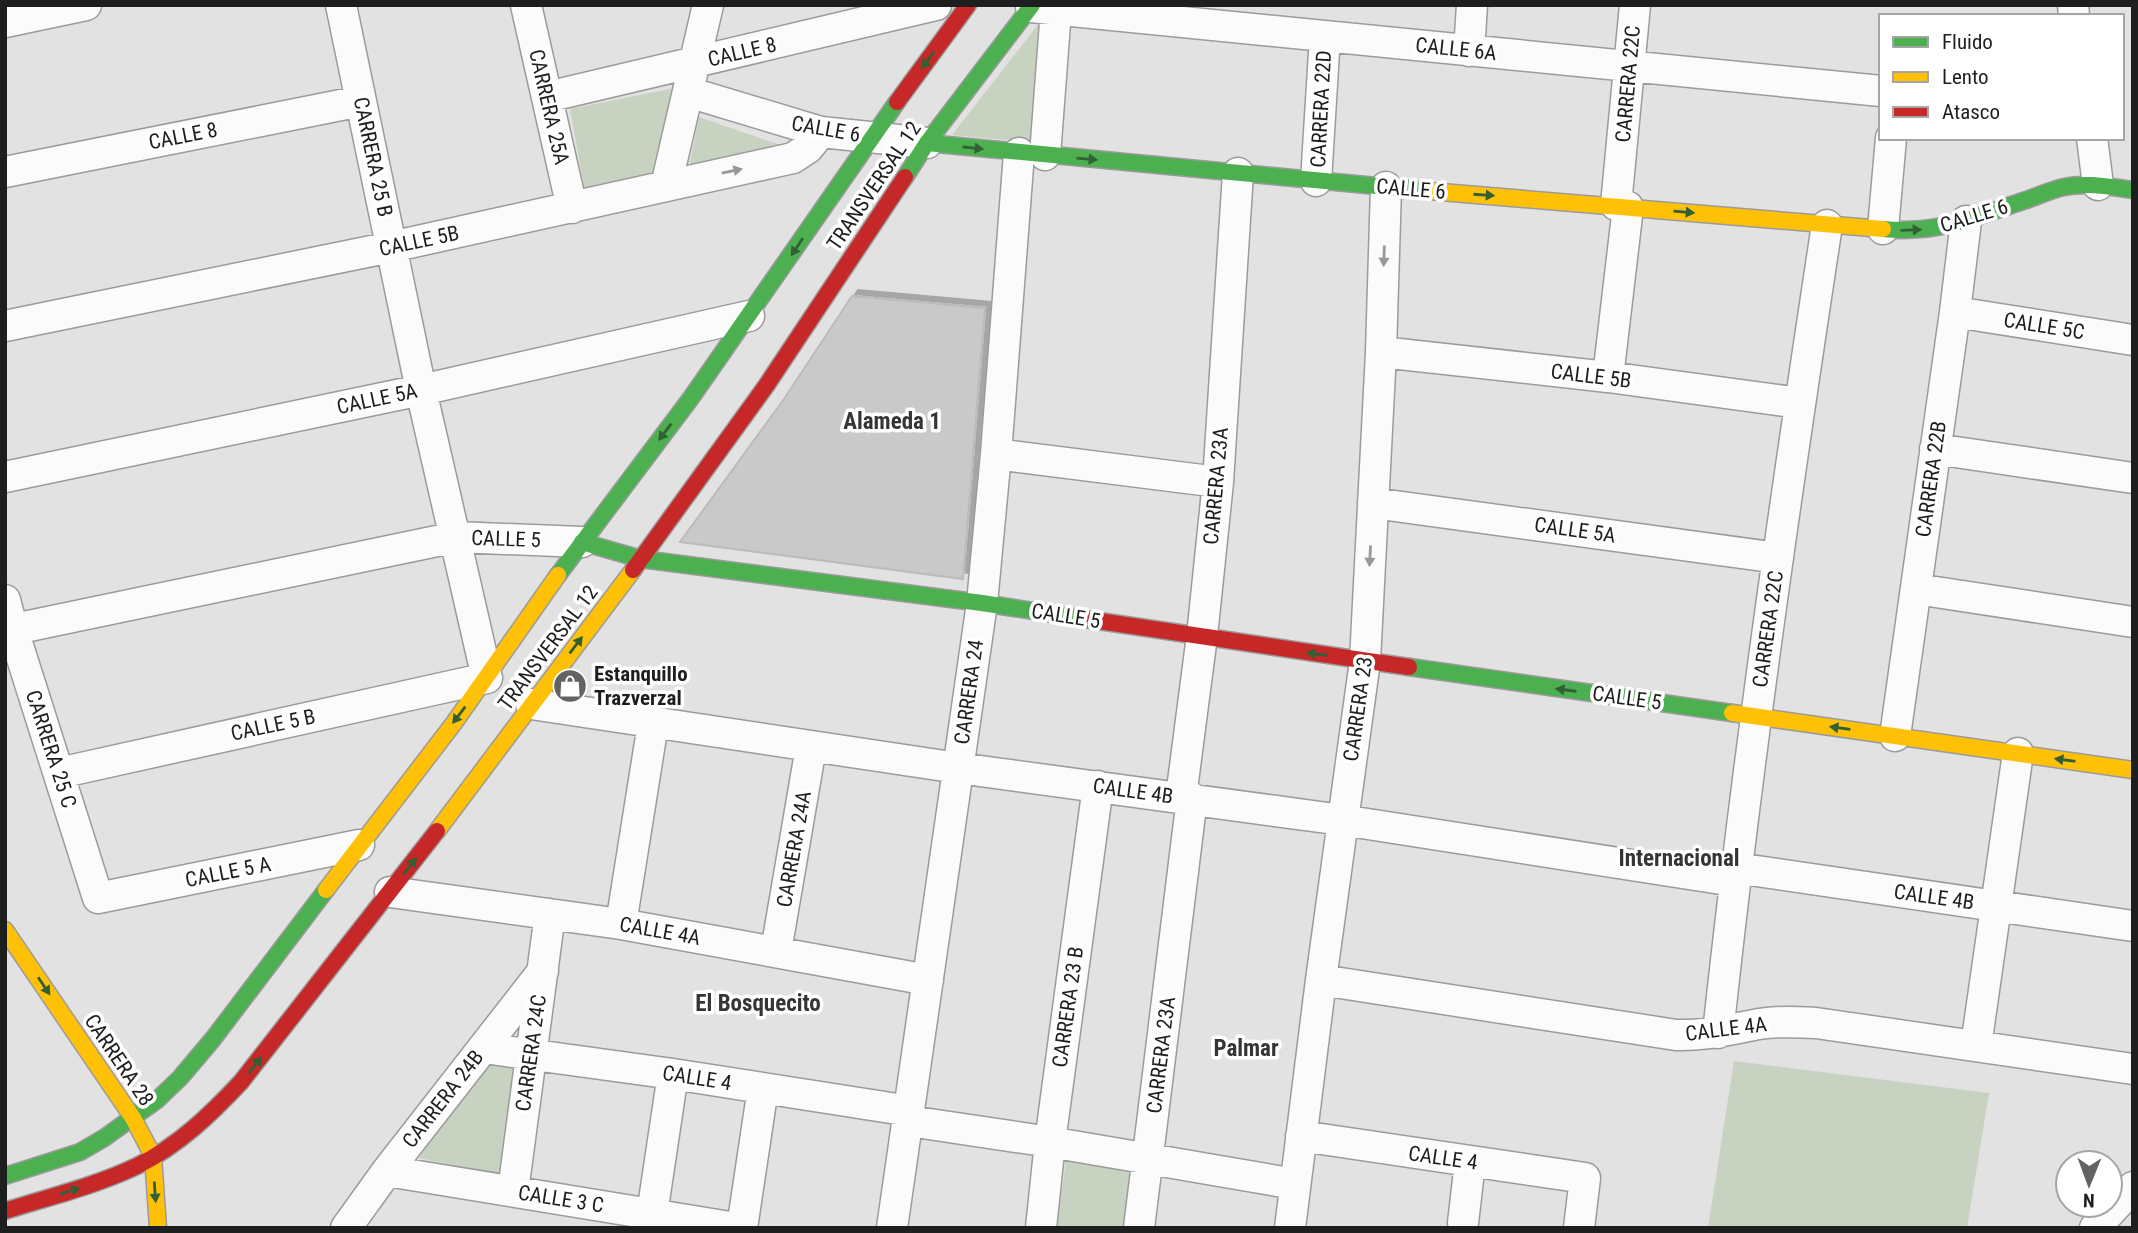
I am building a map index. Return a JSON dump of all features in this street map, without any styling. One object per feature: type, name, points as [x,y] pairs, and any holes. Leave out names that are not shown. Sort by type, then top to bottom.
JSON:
[{"type":"main road","name":"TRANSVERSAL 12","points":[[5,1176],[80,1152],[133,1118],[157,1100],[213,1039],[487,678],[582,541],[691,398],[872,137],[968,5]]},
{"type":"main road","name":"TRANSVERSAL 12","points":[[5,1211],[96,1183],[139,1166],[209,1116],[242,1082],[390,892],[641,559],[766,386],[927,143],[1039,7]]},
{"type":"main road","name":"CALLE 6","points":[[927,143],[1316,181],[1906,231],[1934,229],[1966,221],[2064,187],[2098,185],[2133,190]]},
{"type":"main road","name":"CALLE 5","points":[[582,541],[641,559],[982,603],[1365,661],[2133,770]]},
{"type":"main road","name":"CARRERA 28","points":[[5,930],[133,1118],[153,1156],[158,1228]]},
{"type":"street","points":[[5,22],[86,5]]},
{"type":"street","name":"CARRERA 25 B","points":[[341,5],[421,390],[487,678]]},
{"type":"street","name":"CARRERA 25A","points":[[526,5],[572,208]]},
{"type":"street","points":[[666,186],[708,5]]},
{"type":"street","points":[[1469,51],[1472,5]]},
{"type":"street","name":"CARRERA 22C","points":[[1608,377],[1635,5]]},
{"type":"street","name":"CALLE 8","points":[[547,97],[936,6]]},
{"type":"street","name":"CALLE 6A","points":[[1039,7],[1155,12],[1325,36],[1879,90]]},
{"type":"street","name":"CARRERA 24","points":[[892,1228],[982,603],[996,454],[1032,154],[1039,7]]},
{"type":"street","name":"CARRERA 22D","points":[[1316,181],[1325,36]]},
{"type":"street","name":"CALLE 6","points":[[688,92],[821,132],[927,143]]},
{"type":"street","name":"CALLE 8","points":[[5,172],[361,101]]},
{"type":"street","name":"CALLE 5B","points":[[5,326],[391,247],[793,158],[808,148],[821,132]]},
{"type":"street","points":[[1883,229],[1891,140]]},
{"type":"street","points":[[2092,140],[2098,185]]},
{"type":"street","name":"CARRERA 23A","points":[[1139,1228],[1149,1159],[1218,482],[1238,173]]},
{"type":"street","name":"CARRERA 23","points":[[1290,1228],[1365,661],[1381,352],[1386,187]]},
{"type":"street","name":"CARRERA 22B","points":[[1895,736],[1966,221]]},
{"type":"street","name":"CARRERA 22C","points":[[1718,1033],[1756,716],[1827,225]]},
{"type":"street","name":"CALLE 5C","points":[[1955,312],[2133,340]]},
{"type":"street","name":"CALLE 5A","points":[[5,477],[421,390],[749,316]]},
{"type":"street","name":"CALLE 5B","points":[[1381,352],[1608,377],[1800,403]]},
{"type":"street","points":[[1935,449],[2133,478]]},
{"type":"street","points":[[996,454],[1218,482]]},
{"type":"street","name":"CALLE 5A","points":[[1373,503],[1778,558]]},
{"type":"street","name":"CALLE 5","points":[[9,630],[456,537],[582,541]]},
{"type":"street","points":[[1916,589],[2133,622]]},
{"type":"street","name":"CARRERA 25 C","points":[[5,600],[9,630],[59,773],[97,898]]},
{"type":"street","name":"CALLE 5 B","points":[[59,773],[487,678]]},
{"type":"street","name":"CALLE 4B","points":[[531,705],[957,768],[1735,875],[1996,906],[2133,926]]},
{"type":"street","points":[[621,924],[653,724]]},
{"type":"street","name":"CARRERA 24A","points":[[776,951],[811,747]]},
{"type":"street","points":[[1976,1046],[2018,753]]},
{"type":"street","name":"CARRERA 23 B","points":[[1041,1228],[1098,786]]},
{"type":"street","name":"CALLE 5 A","points":[[97,898],[359,845]]},
{"type":"street","name":"CALLE 4A","points":[[390,892],[621,924],[928,980]]},
{"type":"street","name":"CARRERA 24C","points":[[513,1191],[551,914]]},
{"type":"street","name":"CARRERA 24B","points":[[346,1228],[387,1171],[543,971]]},
{"type":"street","name":"CALLE 4A","points":[[1321,980],[1676,1035],[1698,1036],[1761,1024],[1816,1023],[2133,1069]]},
{"type":"street","name":"CALLE 4","points":[[484,1048],[763,1088],[1050,1142],[1295,1184]]},
{"type":"street","points":[[652,1214],[673,1074]]},
{"type":"street","points":[[742,1228],[763,1088]]},
{"type":"street","name":"CALLE 4","points":[[1301,1136],[1585,1178],[1579,1228]]},
{"type":"street","points":[[1464,1223],[1471,1162]]},
{"type":"street","name":"CALLE 3 C","points":[[387,1171],[736,1228]]},
{"type":"street","points":[[2095,1228],[2125,1202]]},
{"type":"green space","points":[[1044,17],[1037,143],[952,135]]},
{"type":"green space","points":[[675,88],[653,178],[585,192],[570,109]]},
{"type":"green space","points":[[699,117],[780,145],[689,167]]},
{"type":"green space","points":[[489,1059],[520,1063],[506,1176],[419,1158]]},
{"type":"green space","points":[[1734,1061],[1989,1093],[1967,1228],[1708,1228]]},
{"type":"green space","points":[[1066,1160],[1133,1168],[1125,1228],[1057,1228]]},
{"type":"building","points":[[852,296],[985,308],[963,579],[680,542],[784,399]]},
{"type":"traffic: fast","points":[[905,177],[927,143],[1032,5]]},
{"type":"traffic: fast","points":[[558,575],[691,398],[897,102]]},
{"type":"traffic: fast","points":[[927,143],[1429,191]]},
{"type":"traffic: fast","points":[[1883,229],[1938,227],[2072,186],[2133,190]]},
{"type":"traffic: fast","points":[[582,542],[641,559],[982,603],[1092,620]]},
{"type":"traffic: fast","points":[[1409,667],[1732,713]]},
{"type":"traffic: fast","points":[[5,1176],[80,1152],[157,1100],[213,1039],[326,890]]},
{"type":"traffic: slow","points":[[1429,191],[1883,229]]},
{"type":"traffic: slow","points":[[437,831],[633,570]]},
{"type":"traffic: slow","points":[[326,890],[454,723],[558,575]]},
{"type":"traffic: slow","points":[[1732,713],[2133,770]]},
{"type":"traffic: slow","points":[[5,930],[133,1118],[153,1156],[158,1228]]},
{"type":"traffic: jam","points":[[897,102],[968,5]]},
{"type":"traffic: jam","points":[[633,570],[766,386],[905,177]]},
{"type":"traffic: jam","points":[[1092,620],[1409,667]]},
{"type":"traffic: jam","points":[[5,1211],[121,1173],[152,1158],[193,1129],[241,1082],[437,831]]},
{"type":"place","name":"Estanquillo Trazverzal","points":[[570,686]]},
{"type":"district","name":"Alameda 1","points":[[892,421]]},
{"type":"district","name":"Internacional","points":[[1679,858]]},
{"type":"district","name":"El Bosquecito","points":[[758,1003]]},
{"type":"district","name":"Palmar","points":[[1246,1048]]}]
